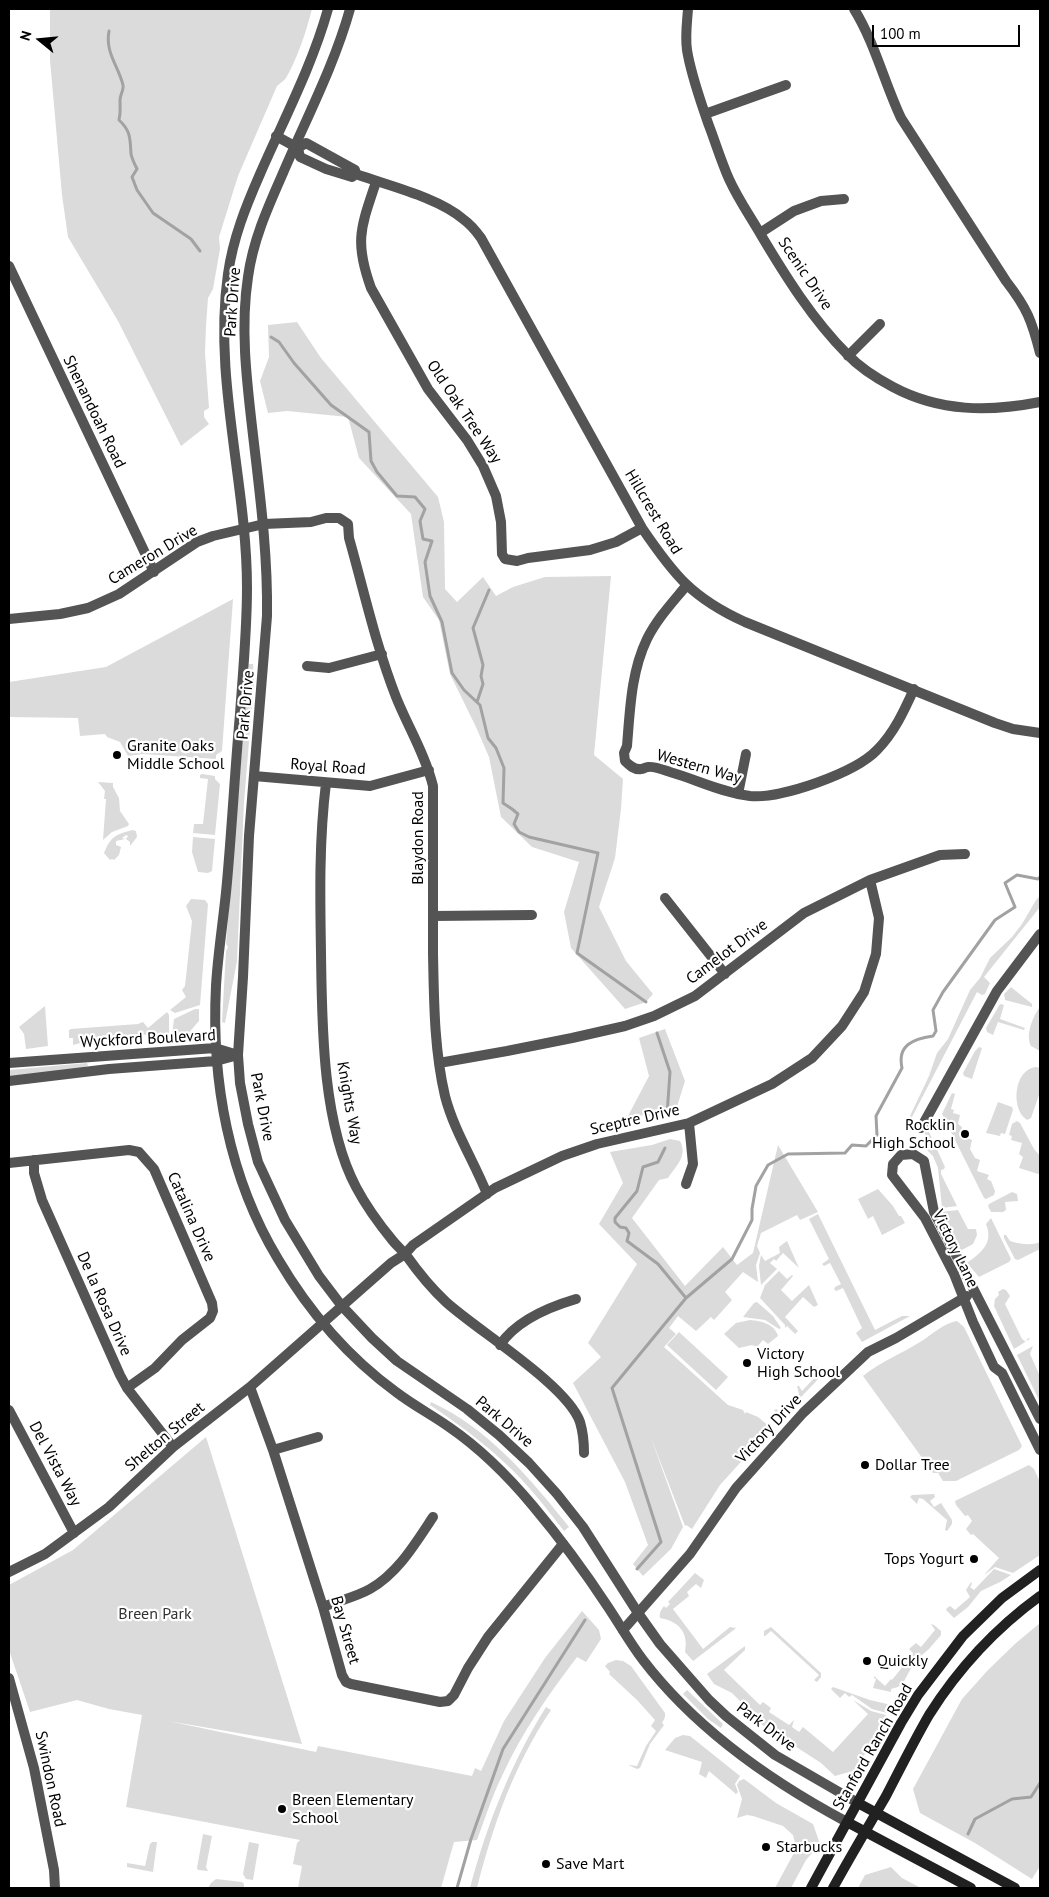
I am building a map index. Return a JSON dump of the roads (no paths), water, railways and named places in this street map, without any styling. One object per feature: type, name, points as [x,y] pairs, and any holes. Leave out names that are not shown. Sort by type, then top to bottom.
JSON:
[{"type":"main road","name":"Stanford Ranch Road","points":[[811,1888],[918,1695],[963,1636],[1002,1598],[1040,1570]]},
{"type":"main road","name":"Stanford Ranch Road","points":[[833,1888],[929,1716],[954,1679],[999,1630],[1040,1596]]},
{"type":"main road","name":"Park Drive","points":[[858,1803],[1015,1888]]},
{"type":"main road","name":"Park Drive","points":[[848,1822],[971,1888]]},
{"type":"street","name":"Park Drive","points":[[328,9],[309,65],[244,209],[235,238],[228,274],[224,329],[226,380],[247,581],[246,632],[227,877],[216,984],[216,1062],[227,1128],[248,1198],[279,1260],[299,1291],[354,1357],[397,1393],[452,1429],[511,1480],[538,1511],[578,1563],[641,1657],[688,1711],[766,1774],[797,1794],[848,1822]]},
{"type":"street","name":"Park Drive","points":[[350,9],[325,80],[264,216],[255,243],[248,277],[244,345],[246,378],[259,525],[268,580],[267,616],[250,836],[244,977],[238,1055],[240,1083],[246,1116],[258,1162],[285,1220],[300,1246],[342,1305],[372,1338],[398,1361],[467,1409],[529,1463],[583,1527],[638,1613],[660,1644],[683,1671],[726,1716],[775,1755],[858,1803]]},
{"type":"street","name":"Scenic Drive","points":[[688,9],[686,28],[687,50],[692,75],[729,179],[743,207],[776,260],[816,318],[848,356],[894,387],[924,400],[953,407],[998,408],[1040,402]]},
{"type":"street","points":[[854,9],[873,42],[888,88],[901,118],[1002,274],[1022,301],[1032,322],[1040,353]]},
{"type":"street","points":[[705,114],[786,85]]},
{"type":"street","points":[[276,136],[296,147]]},
{"type":"street","name":"Hillcrest Road","points":[[356,174],[352,177],[300,157],[296,147],[306,143],[355,170],[356,174],[439,204],[463,219],[482,238],[642,528],[667,565],[686,586],[731,616],[1004,726],[1040,733]]},
{"type":"street","points":[[331,170],[336,159]]},
{"type":"street","name":"Old Oak Tree Way","points":[[376,182],[365,213],[361,236],[360,249],[366,275],[371,288],[428,389],[467,440],[484,466],[496,496],[501,522],[502,554],[505,559],[517,561],[590,550],[616,542],[642,528]]},
{"type":"street","points":[[760,233],[794,210],[821,201],[844,199]]},
{"type":"street","name":"Shenandoah Road","points":[[10,271],[154,572]]},
{"type":"street","points":[[848,356],[880,324]]},
{"type":"street","name":"Blaydon Road","points":[[259,525],[311,522],[332,518],[339,518],[348,524],[349,538],[382,654],[396,697],[429,770],[433,786],[434,1015],[439,1063],[446,1098],[456,1127],[486,1194]]},
{"type":"street","name":"Cameron Drive","points":[[9,619],[60,614],[88,608],[119,594],[198,542],[259,525]]},
{"type":"street","name":"Western Way","points":[[686,586],[655,626],[641,656],[632,691],[624,761],[636,769],[647,766],[670,772],[706,786],[738,794],[767,796],[791,791],[817,782],[864,760],[875,752],[892,732],[914,689]]},
{"type":"street","points":[[307,666],[329,668],[382,654]]},
{"type":"street","points":[[738,794],[746,754]]},
{"type":"street","name":"Royal Road","points":[[254,776],[370,786],[429,770]]},
{"type":"street","name":"Knights Way","points":[[326,783],[319,879],[322,1008],[333,1120],[339,1144],[355,1187],[394,1243],[445,1301],[540,1376],[562,1396],[580,1421],[584,1453]]},
{"type":"street","name":"Camelot Drive","points":[[439,1063],[508,1051],[625,1026],[654,1016],[695,996],[804,913],[870,880],[940,855],[965,854]]},
{"type":"street","name":"Sceptre Drive","points":[[333,1313],[405,1254],[413,1245],[486,1194],[579,1149],[689,1123],[772,1084],[812,1058],[842,1026],[864,992],[876,954],[878,918],[870,880]]},
{"type":"street","points":[[665,898],[725,974]]},
{"type":"street","points":[[433,916],[532,915]]},
{"type":"street","points":[[922,1128],[997,991],[1040,934]]},
{"type":"street","name":"Wyckford Boulevard","points":[[9,1063],[215,1048],[238,1055]]},
{"type":"street","name":"Wyckford Boulevard","points":[[9,1081],[109,1070],[216,1062],[238,1055]]},
{"type":"street","points":[[686,1184],[693,1164],[689,1123]]},
{"type":"street","name":"Catalina Drive","points":[[9,1163],[129,1150],[139,1152],[154,1169],[212,1303],[213,1311],[210,1318],[182,1340],[155,1368],[127,1388]]},
{"type":"street","name":"Victory Lane","points":[[1040,1419],[934,1212],[924,1161],[913,1154],[901,1156],[893,1164],[892,1175],[925,1218],[954,1274],[972,1322],[994,1366],[1002,1373],[1040,1450]]},
{"type":"street","name":"De la Rosa Drive","points":[[34,1160],[34,1173],[42,1200],[109,1355],[127,1388],[173,1447]]},
{"type":"street","name":"Victory Drive","points":[[623,1630],[690,1554],[736,1488],[803,1413],[868,1352],[975,1292]]},
{"type":"street","points":[[500,1345],[506,1336],[554,1305],[576,1299]]},
{"type":"street","name":"Shelton Street","points":[[9,1572],[44,1554],[109,1506],[173,1447],[250,1386],[333,1313]]},
{"type":"street","name":"Bay Street","points":[[250,1386],[273,1450],[323,1607],[340,1668],[346,1682],[440,1702],[448,1701],[454,1695],[468,1668],[488,1637],[563,1544]]},
{"type":"street","name":"Del Vista Way","points":[[9,1410],[74,1533]]},
{"type":"street","points":[[273,1450],[318,1437]]},
{"type":"street","points":[[323,1607],[369,1590],[390,1576],[433,1518]]},
{"type":"street","name":"Swindon Road","points":[[9,1678],[34,1768],[54,1870],[55,1888]]},
{"type":"waterway","points":[[109,31],[110,52],[123,85],[120,98],[119,120],[126,128],[129,136],[131,154],[137,169],[132,177],[137,190],[153,213],[191,239],[200,251]]},
{"type":"waterway","points":[[271,337],[279,342],[294,363],[331,405],[369,432],[371,461],[377,472],[397,496],[415,497],[425,509],[420,521],[423,539],[432,541],[425,562],[430,596],[442,622],[452,673],[464,690],[480,705],[488,738],[496,748],[504,768],[503,803],[518,814],[514,824],[519,832],[529,837],[598,853],[577,953],[646,1002]]},
{"type":"waterway","points":[[477,702],[483,684],[481,676],[483,665],[473,628],[489,590]]},
{"type":"waterway","points":[[637,1569],[661,1542],[612,1388],[686,1298],[732,1259],[752,1220],[756,1186],[768,1165],[788,1154],[845,1153],[852,1145],[866,1146],[877,1135],[876,1116],[902,1068],[901,1060],[904,1049],[913,1041],[933,1036],[936,1031],[933,1010],[943,992],[995,920],[1015,907],[1005,883],[1017,875],[1038,879],[1040,877]]},
{"type":"waterway","points":[[657,1033],[670,1072],[667,1115]]},
{"type":"waterway","points":[[665,1148],[658,1162],[643,1167],[637,1191],[615,1218],[615,1222],[620,1227],[626,1228],[629,1233],[627,1241],[658,1264],[686,1298]]},
{"type":"waterway","points":[[457,1888],[471,1839],[503,1749],[585,1620]]},
{"type":"waterway","points":[[968,1834],[975,1819],[1012,1799],[1031,1797],[1040,1783]]},
{"type":"place","name":"Granite Oaks Middle School","points":[[117,755]]},
{"type":"place","name":"Rocklin High School","points":[[965,1134]]},
{"type":"place","name":"Victory High School","points":[[747,1363]]},
{"type":"place","name":"Dollar Tree","points":[[865,1465]]},
{"type":"place","name":"Tops Yogurt","points":[[974,1559]]},
{"type":"place","name":"Quickly","points":[[867,1661]]},
{"type":"place","name":"Breen Elementary School","points":[[282,1809]]},
{"type":"place","name":"Starbucks","points":[[766,1847]]},
{"type":"place","name":"Save Mart","points":[[546,1864]]},
{"type":"park label","name":"Breen Park","points":[[155,1614]]}]
